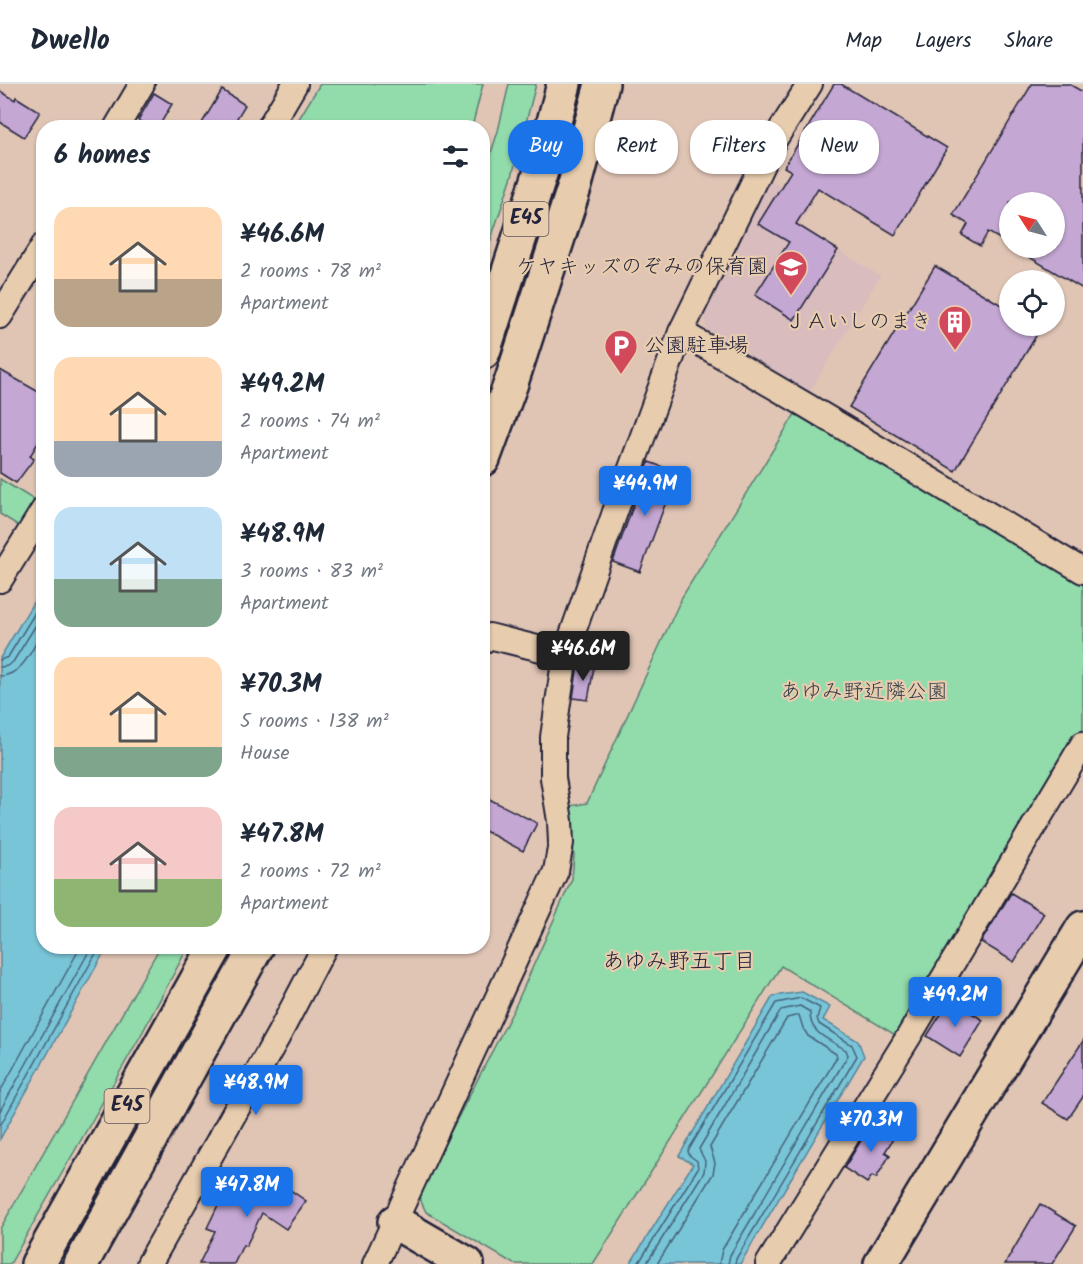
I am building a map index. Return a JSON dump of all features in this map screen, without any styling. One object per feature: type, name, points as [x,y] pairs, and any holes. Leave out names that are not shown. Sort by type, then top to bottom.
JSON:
[{"type":"main road","name":"E45","points":[[490,330],[541,171],[564,84]]},
{"type":"main road","name":"E45","points":[[490,440],[511,383],[575,185],[602,84]]},
{"type":"main road","points":[[881,1264],[1083,928]]},
{"type":"main road","name":"E45","points":[[38,1264],[212,954]]},
{"type":"main road","name":"E45","points":[[81,1264],[253,954]]},
{"type":"main road","points":[[395,1222],[466,1264]]},
{"type":"street","points":[[121,120],[142,84]]},
{"type":"street","points":[[274,120],[295,84]]},
{"type":"street","points":[[375,1264],[556,871],[561,843],[553,778],[553,737],[565,655],[618,502],[681,332],[773,142],[810,84]]},
{"type":"street","points":[[0,316],[36,258]]},
{"type":"street","points":[[681,332],[1083,571]]},
{"type":"street","points":[[0,580],[36,526]]},
{"type":"street","points":[[490,636],[565,655]]},
{"type":"street","points":[[768,1264],[915,1026],[1083,744]]},
{"type":"street","points":[[149,1264],[278,1036],[321,954]]},
{"type":"shaded area","name":"ケヤキッズのぞみの保育園","points":[[769,179],[811,205],[799,226],[880,276],[808,394],[707,333],[705,316]]},
{"type":"green space","points":[[320,84],[483,84],[474,120],[298,120]]},
{"type":"green space","points":[[509,84],[536,84],[527,120],[508,120],[508,174],[513,174],[490,242],[490,156]]},
{"type":"green space","name":"あゆみ野近隣公園","points":[[795,414],[1083,581],[1083,729],[897,1036],[781,966],[593,1264],[514,1264],[426,1212],[418,1195],[514,1009],[572,879],[574,856],[570,806],[587,803],[682,597]]},
{"type":"green space","points":[[0,479],[36,501],[19,526],[0,514]]},
{"type":"green space","points":[[156,954],[184,954],[141,1035],[10,1264],[0,1264],[0,1229]]},
{"type":"water","points":[[36,598],[36,954],[103,954],[0,1139],[0,658]]},
{"type":"water","points":[[802,992],[830,1007],[823,1020],[858,1041],[864,1056],[740,1264],[630,1264],[693,1164],[679,1156],[773,996]]},
{"type":"building","points":[[834,84],[841,84],[947,148],[895,235],[818,188],[796,224],[838,250],[794,320],[755,295],[789,242],[758,224],[791,171],[787,169],[787,162],[799,142],[799,174],[879,174],[879,120],[812,120]]},
{"type":"building","points":[[1032,84],[1069,84],[1083,92],[1083,289],[1065,278],[1065,270],[1051,270],[1031,258],[1065,258],[1065,192],[999,192],[999,238],[988,232],[980,246],[962,235],[968,224],[953,215]]},
{"type":"building","points":[[222,90],[245,105],[236,120],[204,120]]},
{"type":"building","points":[[0,91],[15,100],[16,97],[40,112],[24,137],[0,122]]},
{"type":"building","points":[[154,93],[172,104],[163,120],[138,120]]},
{"type":"building","name":"ＪＡいしのまき","points":[[935,266],[999,304],[999,336],[1036,336],[955,471],[849,407]]},
{"type":"building","points":[[0,370],[36,390],[36,446],[30,456],[34,459],[16,483],[0,473]]},
{"type":"building","points":[[649,462],[671,470],[670,473],[676,475],[640,572],[613,562]]},
{"type":"building","points":[[578,664],[594,667],[588,700],[573,698]]},
{"type":"building","points":[[490,800],[537,823],[523,851],[490,834]]},
{"type":"building","points":[[1011,893],[1044,913],[1014,962],[981,942]]},
{"type":"building","points":[[950,1000],[983,1020],[960,1057],[927,1036]]},
{"type":"building","points":[[1083,1041],[1083,1097],[1068,1119],[1042,1103]]},
{"type":"building","points":[[873,1121],[896,1134],[885,1152],[890,1155],[876,1178],[872,1176],[867,1183],[844,1168]]},
{"type":"building","points":[[238,1176],[277,1194],[283,1185],[306,1201],[286,1229],[262,1213],[246,1246],[243,1245],[234,1264],[199,1264],[215,1231],[207,1228],[219,1203],[222,1204],[227,1192],[230,1193]]},
{"type":"building","points":[[1040,1204],[1076,1226],[1052,1264],[1005,1264]]},
{"type":"place","name":"ケヤキッズのぞみの保育園","points":[[791,296]]},
{"type":"place","name":"ＪＡいしのまき","points":[[955,351]]},
{"type":"place","name":"公園駐車場","points":[[621,375]]},
{"type":"district","name":"あゆみ野五丁目","points":[[679,962]]}]
